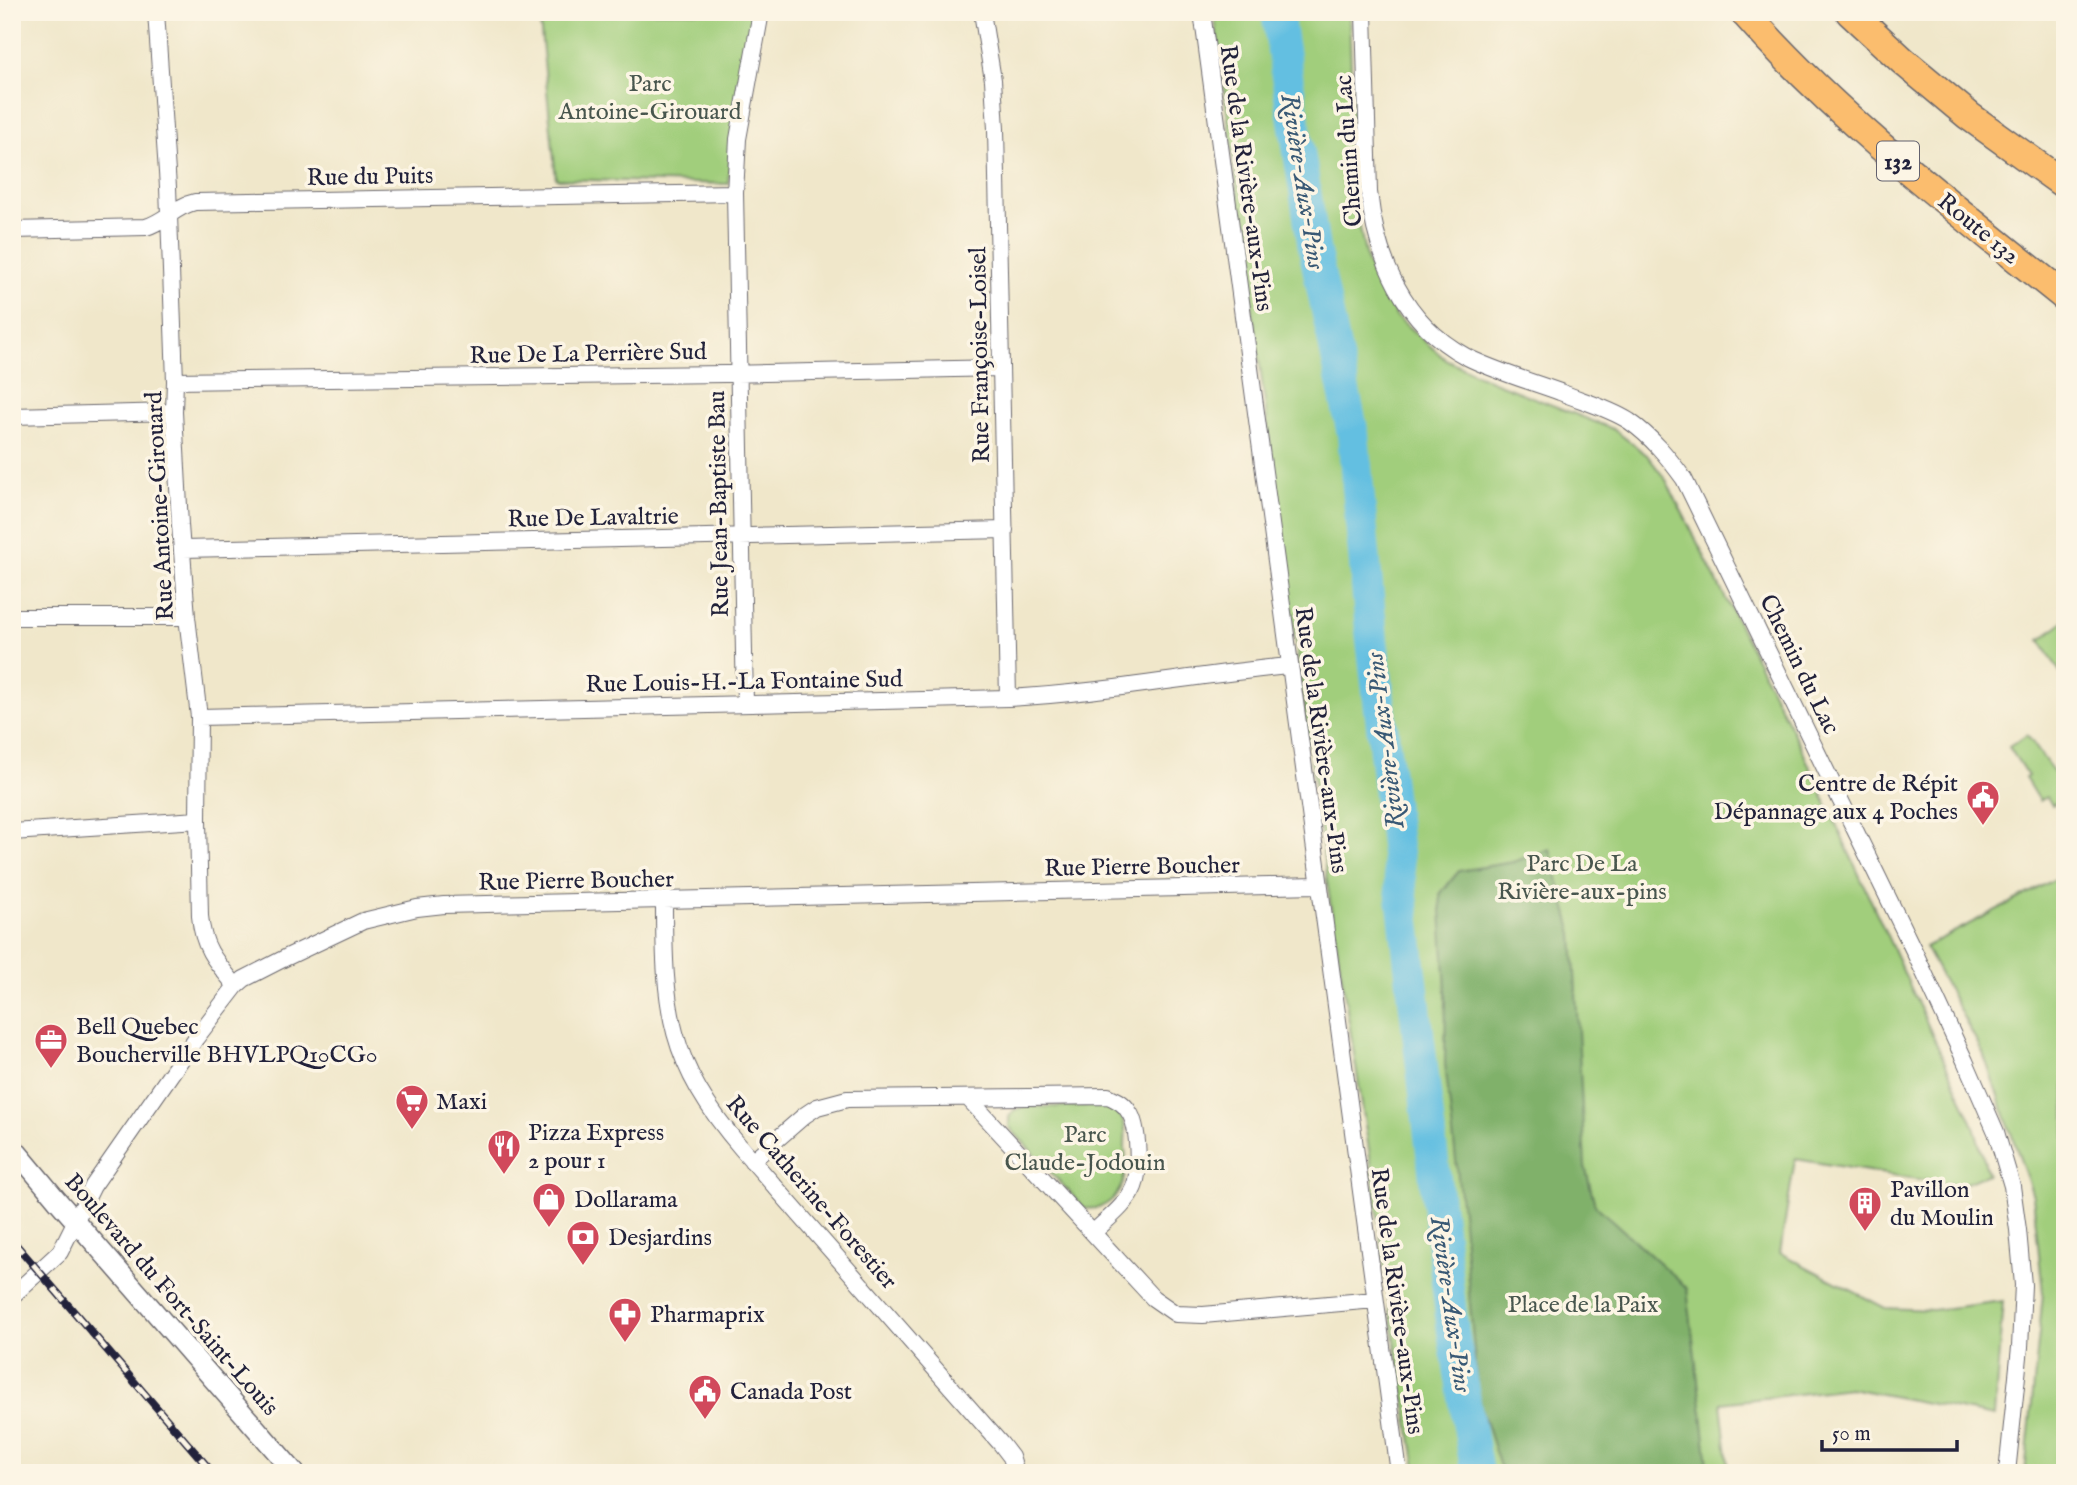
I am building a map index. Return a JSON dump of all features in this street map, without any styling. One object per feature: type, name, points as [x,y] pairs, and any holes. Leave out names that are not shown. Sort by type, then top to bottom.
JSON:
[{"type":"highway","name":"Route 132","points":[[1744,12],[1795,67],[1853,122],[2065,297]]},
{"type":"highway","points":[[1850,12],[1969,117],[2065,185]]},
{"type":"street","name":"Rue Antoine-Girouard","points":[[156,12],[168,187],[174,412],[187,617],[199,717],[198,820],[202,932],[213,958],[236,986]]},
{"type":"street","name":"Rue Jean-Baptiste Bau","points":[[745,704],[735,193],[738,139],[761,12]]},
{"type":"street","name":"Rue Françoise-Loisel","points":[[982,12],[993,80],[996,129],[1008,698]]},
{"type":"street","name":"Rue de la Rivière-aux-Pins","points":[[1202,12],[1399,1473]]},
{"type":"street","name":"Chemin du Lac","points":[[1364,12],[1371,215],[1379,247],[1397,289],[1431,330],[1465,355],[1626,420],[1660,447],[1684,479],[1909,940],[1986,1106],[2012,1186],[2023,1285],[2007,1473]]},
{"type":"street","name":"Rue du Puits","points":[[12,230],[146,227],[195,202],[735,193]]},
{"type":"street","name":"Rue De La Perrière Sud","points":[[175,381],[1001,368]]},
{"type":"street","points":[[12,416],[174,412]]},
{"type":"street","name":"Rue De Lavaltrie","points":[[183,549],[1005,530]]},
{"type":"street","points":[[12,617],[187,617]]},
{"type":"street","name":"Rue Louis-H.-La Fontaine Sud","points":[[199,717],[1008,698],[1117,689],[1289,666]]},
{"type":"street","points":[[12,832],[198,820]]},
{"type":"street","name":"Rue Pierre Boucher","points":[[12,1296],[60,1252],[93,1186],[196,1038],[236,986],[287,957],[363,921],[417,908],[447,905],[1318,885]]},
{"type":"street","name":"Rue Catherine-Forestier","points":[[664,901],[666,987],[675,1036],[689,1073],[706,1105],[1001,1444],[1011,1457],[1016,1473]]},
{"type":"street","points":[[752,1161],[817,1107],[847,1099],[1090,1094],[1108,1096],[1121,1102],[1135,1123],[1137,1175],[1133,1189],[1123,1204],[1093,1233]]},
{"type":"street","points":[[968,1098],[1153,1298],[1176,1314],[1203,1315],[1375,1300]]},
{"type":"street","name":"Boulevard du Fort-Saint-Louis","points":[[12,1146],[295,1473]]},
{"type":"green space","name":"Parc Antoine-Girouard","points":[[539,12],[753,12],[734,115],[728,184],[556,179]]},
{"type":"green space","name":"Parc De La Rivière-aux-pins","points":[[1214,12],[1349,12],[1356,208],[1367,263],[1396,316],[1445,359],[1491,381],[1613,429],[1647,455],[1666,480],[1803,752],[1974,1126],[1988,1174],[1959,1186],[1795,1159],[1780,1253],[1885,1308],[1933,1310],[2003,1301],[1994,1416],[1850,1388],[1721,1403],[1729,1473],[1417,1473],[1388,1299],[1372,1169],[1327,882]]},
{"type":"green space","points":[[2065,620],[2065,680],[2040,640]]},
{"type":"green space","points":[[2027,735],[2065,788],[2065,805],[2062,807],[2058,802],[2052,805],[2046,797],[2039,801],[2025,778],[2028,776],[2009,747]]},
{"type":"green space","name":"Place de la Paix","points":[[1550,849],[1573,934],[1585,1166],[1595,1205],[1687,1288],[1709,1473],[1502,1473],[1478,1399],[1463,1221],[1445,1064],[1446,991],[1440,894],[1459,871],[1513,862]]},
{"type":"green space","points":[[2065,874],[2065,1473],[2025,1473],[2043,1293],[2033,1196],[1983,1053],[1925,947]]},
{"type":"green space","name":"Parc Claude-Jodouin","points":[[1105,1106],[1119,1114],[1125,1124],[1125,1173],[1112,1200],[1092,1209],[1084,1208],[1009,1127],[1009,1117],[1014,1110],[1023,1107]]},
{"type":"waterway","name":"Rivière-Aux-Pins","points":[[1277,12],[1314,248],[1353,434],[1372,640],[1453,1332],[1477,1473]]},
{"type":"railway","points":[[12,1240],[213,1473]]},
{"type":"place","name":"Centre de Répit Dépannage aux 4 Poches","points":[[1983,827]]},
{"type":"place","name":"Bell Quebec Boucherville BHVLPQ10CG0","points":[[51,1070]]},
{"type":"place","name":"Maxi","points":[[412,1131]]},
{"type":"place","name":"Pizza Express 2 pour 1","points":[[504,1176]]},
{"type":"place","name":"Dollarama","points":[[549,1229]]},
{"type":"place","name":"Pavillon du Moulin","points":[[1865,1233]]},
{"type":"place","name":"Desjardins","points":[[583,1267]]},
{"type":"place","name":"Pharmaprix","points":[[625,1344]]},
{"type":"place","name":"Canada Post","points":[[705,1421]]}]
